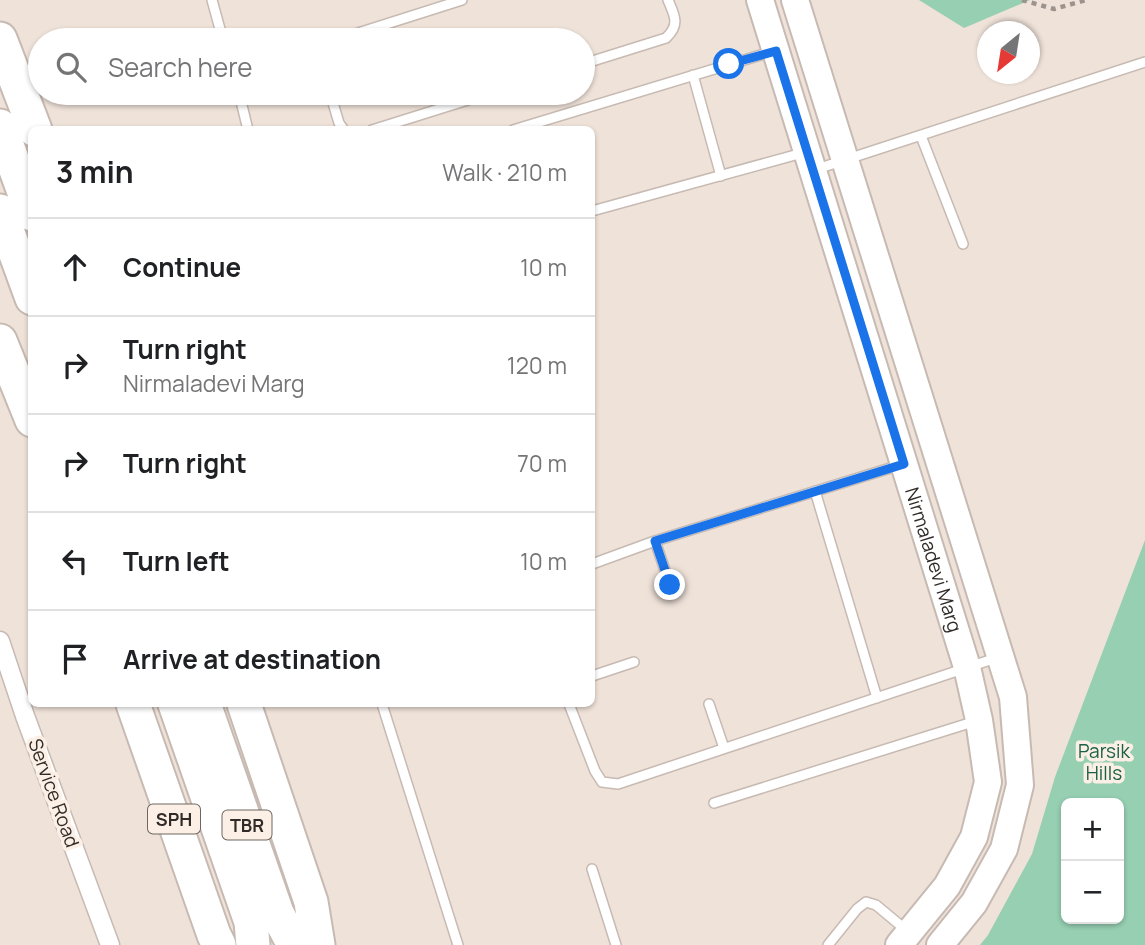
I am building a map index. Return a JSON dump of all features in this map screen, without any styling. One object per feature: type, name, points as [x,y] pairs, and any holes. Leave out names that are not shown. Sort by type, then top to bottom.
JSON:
[{"type":"highway","points":[[0,39],[33,126]]},
{"type":"highway","points":[[0,126],[28,203]]},
{"type":"highway","points":[[0,211],[28,287]]},
{"type":"highway","points":[[0,341],[28,410]]},
{"type":"highway","name":"SPH","points":[[134,707],[217,940]]},
{"type":"highway","name":"TBR","points":[[176,707],[251,922],[253,945]]},
{"type":"highway","name":"TBR","points":[[205,707],[277,913],[294,945]]},
{"type":"highway","points":[[245,707],[311,902],[317,945]]},
{"type":"main road","name":"Nirmaladevi Marg","points":[[760,0],[967,667],[979,720],[988,782],[974,837],[947,886],[904,939]]},
{"type":"main road","name":"Nirmaladevi Marg","points":[[795,0],[1013,697],[1020,785],[1004,849],[974,903],[940,945]]},
{"type":"street","name":"Service Road","points":[[0,641],[110,945]]},
{"type":"lane","points":[[212,0],[220,28]]},
{"type":"lane","points":[[374,28],[462,0]]},
{"type":"lane","points":[[595,60],[666,38],[674,30],[676,21],[668,0]]},
{"type":"lane","points":[[595,105],[776,51]]},
{"type":"lane","points":[[595,210],[721,176],[810,161],[845,161],[1145,62]]},
{"type":"lane","points":[[692,75],[721,176]]},
{"type":"lane","points":[[242,105],[247,126]]},
{"type":"lane","points":[[334,105],[341,126]]},
{"type":"lane","points":[[385,126],[452,105]]},
{"type":"lane","points":[[526,126],[594,105]]},
{"type":"lane","points":[[921,136],[963,244]]},
{"type":"lane","points":[[595,563],[655,541],[904,464]]},
{"type":"lane","points":[[815,491],[877,698]]},
{"type":"lane","points":[[655,541],[670,585]]},
{"type":"lane","points":[[570,707],[595,771],[602,782],[618,783],[1001,656]]},
{"type":"lane","points":[[595,675],[634,662]]},
{"type":"lane","points":[[709,704],[724,748]]},
{"type":"lane","points":[[383,707],[458,945]]},
{"type":"lane","points":[[714,803],[979,720]]},
{"type":"lane","points":[[592,869],[616,945]]},
{"type":"lane","points":[[828,945],[857,909],[866,902],[876,905],[904,939]]},
{"type":"path","points":[[1022,0],[1054,9],[1086,0]]},
{"type":"green space","points":[[919,0],[1030,0],[977,21],[964,28]]},
{"type":"green space","name":"Parsik Hills","points":[[1145,540],[1145,945],[980,945],[1032,854],[1055,777]]},
{"type":"route","points":[[670,585],[655,541],[904,464],[776,51],[729,64]]}]
